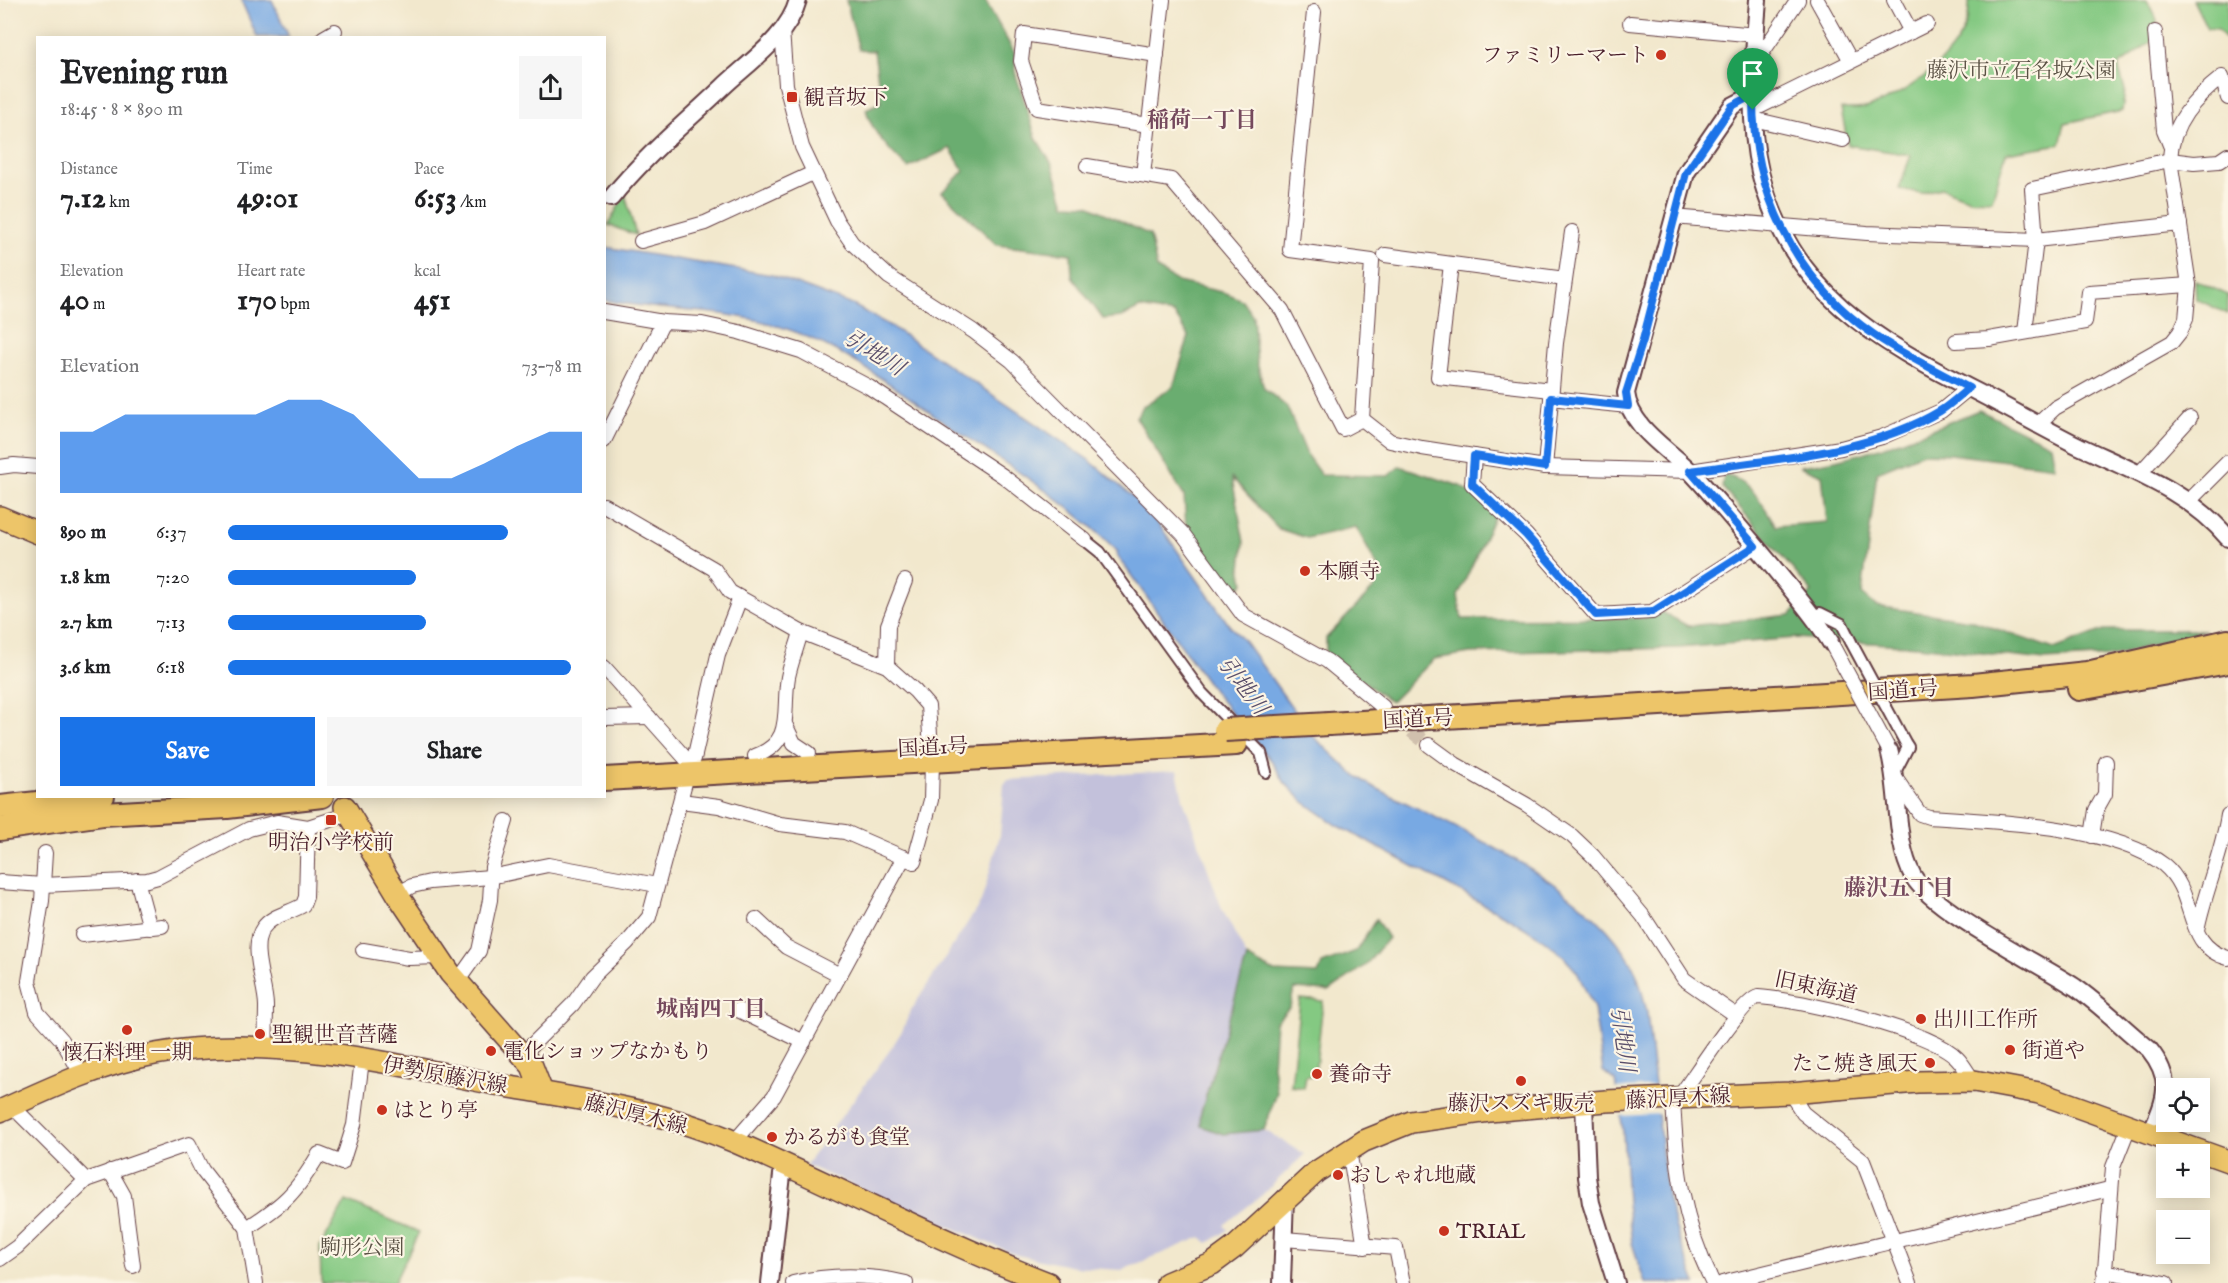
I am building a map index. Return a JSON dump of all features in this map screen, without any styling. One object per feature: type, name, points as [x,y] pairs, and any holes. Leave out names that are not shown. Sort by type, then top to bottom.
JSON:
[{"type":"highway","name":"国道1号","points":[[1333,731],[1996,683],[2087,673],[2228,641]]},
{"type":"highway","name":"国道1号","points":[[606,764],[689,764],[932,755],[1333,731],[1974,700],[2098,686],[2228,662]]},
{"type":"highway","name":"国道1号","points":[[606,779],[689,764],[755,756],[809,753],[932,755]]},
{"type":"highway","points":[[0,807],[84,798]]},
{"type":"highway","points":[[0,829],[103,814],[227,807],[305,798]]},
{"type":"main road","points":[[0,518],[36,532]]},
{"type":"main road","points":[[347,811],[397,894],[439,957],[457,982],[532,1066],[542,1092]]},
{"type":"main road","name":"伊勢原藤沢線","points":[[8,1107],[82,1075],[155,1054],[225,1047],[266,1048],[362,1060],[542,1092]]},
{"type":"main road","name":"藤沢厚木線","points":[[1167,1283],[1212,1264],[1235,1247],[1316,1172],[1349,1150],[1411,1122],[1489,1111],[1606,1101],[1790,1093],[1917,1082],[1974,1081],[2039,1092],[2228,1161]]},
{"type":"main road","name":"藤沢厚木線","points":[[542,1092],[619,1105],[734,1142],[783,1166],[1048,1283]]},
{"type":"street","points":[[608,203],[622,184],[782,30],[798,0]]},
{"type":"street","points":[[1143,175],[1163,0]]},
{"type":"street","points":[[1758,0],[1753,108],[1760,172],[1781,226],[1816,284],[1852,319],[1894,348],[2189,501],[2215,522],[2228,538]]},
{"type":"street","points":[[1754,65],[1798,0]]},
{"type":"street","points":[[1817,0],[1851,61]]},
{"type":"street","points":[[1894,0],[1911,32]]},
{"type":"street","points":[[1314,12],[1290,250],[1372,261],[1362,419]]},
{"type":"street","points":[[1630,23],[1756,35]]},
{"type":"street","points":[[1753,108],[1927,24]]},
{"type":"street","points":[[782,30],[791,112],[813,173],[837,221],[869,260],[1012,361],[1183,534],[1243,615],[1327,662],[1383,707]]},
{"type":"street","points":[[2038,424],[2055,408],[2172,342],[2186,319],[2189,285],[2170,160],[2170,145],[2164,130],[2155,32]]},
{"type":"street","points":[[1149,125],[1037,108],[1021,61],[1024,34],[1156,55]]},
{"type":"street","points":[[2170,145],[2188,108],[2222,77],[2228,98]]},
{"type":"street","points":[[1843,140],[1753,108],[1732,106],[1686,173],[1643,340],[1626,393],[1628,406],[1668,453],[1690,471],[1815,616],[1889,750],[1896,775],[1907,861],[1914,877],[1925,892],[1965,920],[2077,988],[2149,1049],[2158,1060],[2164,1074],[2165,1098],[2151,1132]]},
{"type":"street","points":[[2025,332],[2036,240],[2032,189],[2170,160],[2194,163],[2219,161],[2228,155]]},
{"type":"street","points":[[1087,166],[1171,180],[1275,301],[1343,429],[1362,419]]},
{"type":"street","points":[[641,241],[705,223],[813,173]]},
{"type":"street","points":[[1673,217],[1948,238],[2036,240],[2180,224]]},
{"type":"street","points":[[1545,467],[1551,394],[1572,232]]},
{"type":"street","points":[[1385,255],[1565,279]]},
{"type":"street","points":[[1451,264],[1437,377],[1628,406]]},
{"type":"street","points":[[1956,341],[2085,322],[2089,292],[2189,285]]},
{"type":"street","points":[[606,312],[663,322],[702,324],[739,332],[801,351],[837,368],[1004,476],[1100,552],[1202,693],[1261,753],[1266,772]]},
{"type":"street","points":[[606,437],[663,322]]},
{"type":"street","points":[[1362,419],[1389,441],[1474,456],[1545,467],[1690,471],[1841,448],[1881,437],[1941,411],[1969,388]]},
{"type":"street","points":[[2139,474],[2190,418]]},
{"type":"street","points":[[1474,456],[1472,484],[1512,520],[1596,615],[1652,612],[1755,546]]},
{"type":"street","points":[[2189,501],[2228,462]]},
{"type":"street","points":[[0,467],[14,465],[36,467]]},
{"type":"street","points":[[606,506],[714,569],[730,592],[740,598],[801,632],[887,666],[928,706],[932,755],[931,800],[914,862],[845,832],[780,824],[719,806],[681,801]]},
{"type":"street","points":[[887,666],[888,626],[905,581]]},
{"type":"street","points":[[521,1056],[573,1004],[592,977],[627,943],[649,916],[718,655],[740,598]]},
{"type":"street","points":[[1820,613],[1842,624],[1908,747],[1896,775]]},
{"type":"street","points":[[755,756],[768,751],[777,744],[785,724],[788,677],[801,632]]},
{"type":"street","points":[[606,669],[689,764]]},
{"type":"street","points":[[606,718],[649,717]]},
{"type":"street","points":[[785,724],[794,743],[809,753]]},
{"type":"street","points":[[1429,745],[1455,764],[1548,819],[1572,836],[1593,856],[1642,916],[1684,979],[1737,1016]]},
{"type":"street","points":[[2092,836],[2096,810],[2104,794],[2106,762]]},
{"type":"street","points":[[1896,775],[1920,814],[1929,817],[1989,821],[2092,836],[2128,844],[2165,866],[2178,880],[2196,935],[2217,955],[2228,958]]},
{"type":"street","points":[[0,882],[43,885],[158,877],[249,829],[278,822],[308,827],[347,811]]},
{"type":"street","points":[[2196,935],[2203,900],[2222,850],[2228,815]]},
{"type":"street","points":[[457,982],[479,951],[489,906],[490,877],[506,821]]},
{"type":"street","points":[[266,1048],[266,1005],[259,963],[259,935],[269,923],[303,905],[306,897],[308,827]]},
{"type":"street","points":[[45,853],[43,885],[29,967],[32,996],[37,1012],[62,1040],[82,1075]]},
{"type":"street","points":[[734,1142],[774,1096],[904,857]]},
{"type":"street","points":[[397,894],[411,886],[430,882],[490,877],[548,865],[657,885]]},
{"type":"street","points":[[82,934],[156,927],[137,880]]},
{"type":"street","points":[[756,919],[799,956],[840,975]]},
{"type":"street","points":[[363,950],[409,957],[439,957]]},
{"type":"street","name":"旧東海道","points":[[1672,1098],[1750,1000],[1758,998],[1832,1009],[1928,1042],[1956,1057],[1974,1081]]},
{"type":"street","points":[[738,1010],[804,1042]]},
{"type":"street","points":[[247,1228],[282,1206],[301,1185],[318,1154],[342,1163],[354,1125],[362,1060]]},
{"type":"street","points":[[1790,1093],[1803,1113],[1863,1161],[1910,1283]]},
{"type":"street","points":[[1672,1098],[1678,1168],[1687,1221],[1697,1251],[1713,1283]]},
{"type":"street","points":[[1584,1104],[1591,1203],[1616,1283]]},
{"type":"street","points":[[8,1107],[19,1113],[86,1180]]},
{"type":"street","points":[[2130,1124],[2113,1167],[2109,1189],[2104,1277],[2166,1283]]},
{"type":"street","points":[[0,1259],[17,1248],[86,1180],[189,1144],[212,1183],[247,1228],[256,1283]]},
{"type":"street","points":[[1349,1150],[1365,1247]]},
{"type":"street","points":[[770,1283],[783,1166]]},
{"type":"street","points":[[110,1171],[124,1196],[133,1266]]},
{"type":"street","points":[[1722,1283],[2109,1189]]},
{"type":"street","points":[[1282,1283],[1286,1198]]},
{"type":"street","points":[[1284,1239],[1396,1248],[1403,1283]]},
{"type":"street","points":[[793,1283],[828,1277],[870,1277],[906,1283]]},
{"type":"shaded area","points":[[1177,771],[1183,799],[1222,909],[1247,957],[1200,1116],[1223,1134],[1264,1130],[1305,1154],[1262,1195],[1224,1225],[1228,1230],[1208,1243],[1201,1237],[1122,1270],[1074,1267],[1017,1255],[806,1165],[890,1050],[911,1010],[981,902],[1000,835],[1004,784],[1008,780]]},
{"type":"green space","points":[[846,0],[985,0],[1015,54],[1015,72],[1036,138],[1052,164],[1065,204],[1088,205],[1150,235],[1157,269],[1178,282],[1226,293],[1242,300],[1253,316],[1257,363],[1264,388],[1287,407],[1308,457],[1321,475],[1388,476],[1400,466],[1463,487],[1496,513],[1458,596],[1462,619],[1645,618],[1662,612],[1688,626],[1790,615],[1812,592],[1722,487],[1724,475],[1742,482],[1749,488],[1761,501],[1776,526],[1827,522],[1822,475],[1799,466],[1868,452],[1979,410],[2051,445],[2055,467],[1950,454],[1923,453],[1877,472],[1862,594],[1876,606],[1971,620],[2054,649],[2104,630],[2205,630],[2114,656],[2045,660],[1917,646],[1795,638],[1679,648],[1470,653],[1434,659],[1391,702],[1326,654],[1326,638],[1375,587],[1377,566],[1356,527],[1307,538],[1279,529],[1232,478],[1244,542],[1241,568],[1244,583],[1236,591],[1186,528],[1184,496],[1136,417],[1143,406],[1173,387],[1189,336],[1174,314],[1140,308],[1122,317],[1103,319],[1072,277],[1071,254],[997,245],[942,192],[964,171],[950,148],[908,168],[882,141],[872,126],[866,109],[881,102],[874,51],[859,50]]},
{"type":"green space","name":"藤沢市立石名坂公園","points":[[1969,0],[2147,0],[2157,21],[2152,41],[2118,66],[2125,90],[2122,111],[2065,123],[2060,144],[2006,153],[1992,200],[1970,199],[1941,188],[1921,193],[1899,189],[1911,155],[1848,145],[1841,109],[1866,108],[1920,80],[1950,51],[1961,35],[1968,18]]},
{"type":"green space","points":[[2193,0],[2228,0],[2228,41],[2218,29],[2207,28]]},
{"type":"green space","points":[[625,194],[636,235],[608,225]]},
{"type":"green space","points":[[2195,280],[2228,295],[2228,314],[2196,299]]},
{"type":"green space","points":[[1376,919],[1388,938],[1367,964],[1329,991],[1294,989],[1290,1007],[1276,1022],[1273,1066],[1277,1092],[1264,1130],[1223,1134],[1201,1126],[1200,1116],[1247,957],[1274,972],[1318,974],[1322,964],[1356,951]]},
{"type":"green space","points":[[1300,999],[1323,1001],[1315,1076],[1306,1076],[1304,1088],[1291,1086]]},
{"type":"green space","name":"駒形公園","points":[[346,1201],[419,1232],[394,1283],[321,1283],[320,1247]]},
{"type":"water","points":[[241,0],[272,0],[289,36],[257,36]]},
{"type":"water","name":"引地川","points":[[606,247],[772,275],[853,305],[892,327],[1089,460],[1138,501],[1163,530],[1229,625],[1245,642],[1312,735],[1351,772],[1370,785],[1477,838],[1515,860],[1551,882],[1584,907],[1611,934],[1632,964],[1639,982],[1647,1012],[1667,1196],[1679,1239],[1696,1283],[1645,1283],[1632,1243],[1623,1131],[1615,1081],[1603,1071],[1594,1008],[1577,972],[1561,954],[1509,918],[1337,825],[1304,802],[1285,783],[1271,760],[1215,693],[1116,554],[1118,552],[1081,518],[1021,474],[869,370],[796,332],[730,315],[606,300]]},
{"type":"pier","points":[[1657,1086],[1659,1114],[1618,1116],[1613,1089]]},
{"type":"tunnel","points":[[1395,718],[1429,745]]},
{"type":"place","name":"ファミリーマート","points":[[1661,55]]},
{"type":"place","name":"観音坂下","points":[[792,97]]},
{"type":"place","name":"本願寺","points":[[1305,571]]},
{"type":"place","name":"明治小学校前","points":[[331,820]]},
{"type":"place","name":"出川工作所","points":[[1921,1019]]},
{"type":"place","name":"懐石料理 一期","points":[[127,1030]]},
{"type":"place","name":"聖観世音菩薩","points":[[260,1034]]},
{"type":"place","name":"街道や","points":[[2010,1050]]},
{"type":"place","name":"電化ショップなかもり","points":[[491,1051]]},
{"type":"place","name":"たこ焼き風天","points":[[1930,1063]]},
{"type":"place","name":"養命寺","points":[[1317,1074]]},
{"type":"place","name":"藤沢スズキ販売","points":[[1521,1081]]},
{"type":"place","name":"はとり亭","points":[[382,1110]]},
{"type":"place","name":"かるがも食堂","points":[[772,1137]]},
{"type":"place","name":"おしゃれ地蔵","points":[[1338,1175]]},
{"type":"place","name":"TRIAL","points":[[1444,1231]]},
{"type":"district","name":"稲荷一丁目","points":[[1202,119]]},
{"type":"district","name":"藤沢五丁目","points":[[1899,887]]},
{"type":"district","name":"城南四丁目","points":[[711,1008]]},
{"type":"route","points":[[1753,95],[1753,110],[1760,172],[1770,202],[1802,264],[1816,284],[1852,319],[1872,334],[1969,388],[1941,411],[1881,437],[1841,448],[1690,471],[1755,546],[1697,581],[1652,612],[1596,615],[1526,535],[1472,484],[1474,456],[1545,467],[1551,398],[1628,406],[1626,393],[1643,340],[1686,173],[1738,100],[1753,95]]}]
